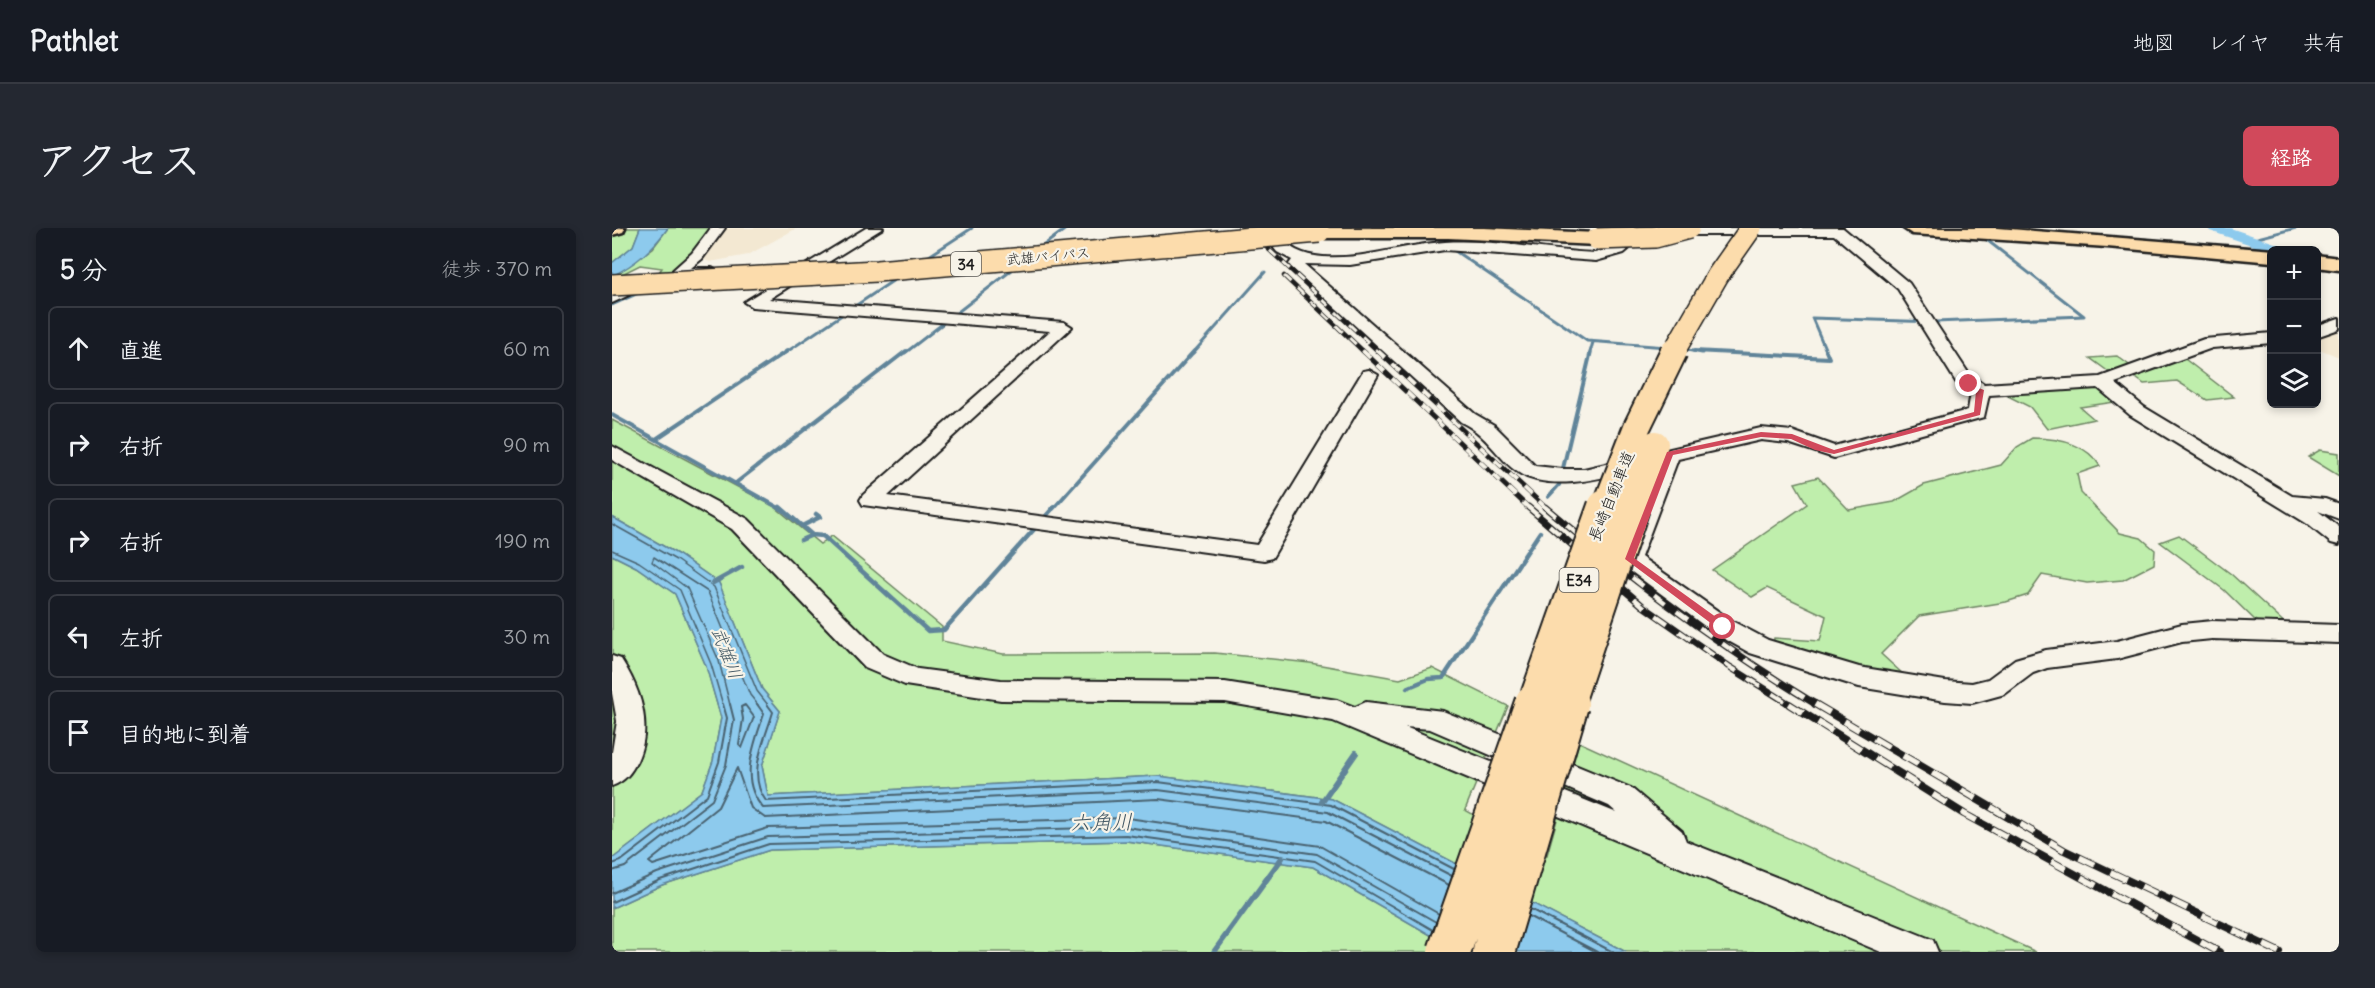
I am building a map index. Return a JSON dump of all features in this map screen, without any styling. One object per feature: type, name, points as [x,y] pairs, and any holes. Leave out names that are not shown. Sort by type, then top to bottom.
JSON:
[{"type":"highway","points":[[1321,233],[1349,228]]},
{"type":"highway","name":"武雄バイパス","points":[[612,285],[794,279],[1376,228]]},
{"type":"highway","points":[[1321,233],[1459,232],[1597,239],[1655,237],[1689,228]]},
{"type":"highway","name":"長崎自動車道","points":[[1449,952],[1594,534],[1682,334],[1705,291],[1750,228]]},
{"type":"highway","name":"長崎自動車道","points":[[1494,952],[1554,737],[1619,540],[1667,415],[1701,338],[1722,296],[1768,228]]},
{"type":"highway","points":[[1912,228],[2107,241],[2267,256]]},
{"type":"street","points":[[705,228],[680,270],[683,273],[807,268]]},
{"type":"street","points":[[612,298],[687,260],[718,228]]},
{"type":"street","points":[[876,228],[752,302],[1064,327],[871,500],[1263,553],[1369,375]]},
{"type":"street","points":[[1272,228],[1269,233],[1273,242],[1283,251],[1304,257],[1337,261],[1362,260],[1445,246],[1596,257],[1619,250],[1635,231],[1836,230],[1878,262],[1904,286],[1962,378],[1980,390],[2102,382],[2210,343],[2267,338]]},
{"type":"street","points":[[1304,257],[1296,264],[1468,418],[1483,424],[1528,470],[1560,476],[1584,475],[1670,453],[1769,434],[1792,436],[1818,448],[1834,452],[1977,413],[1980,390]]},
{"type":"street","points":[[612,292],[687,260]]},
{"type":"street","points":[[2321,330],[2339,324]]},
{"type":"street","points":[[2102,382],[2137,411],[2329,528],[2339,538]]},
{"type":"street","points":[[612,452],[740,524],[874,661],[914,678],[1001,690],[1225,692],[1337,711],[1433,719],[1620,797],[1687,854],[1921,952]]},
{"type":"street","points":[[1670,453],[1629,559],[1723,627],[1760,647],[1859,677],[1945,691],[1972,693],[1996,687],[2024,666],[2046,658],[2117,650],[2182,633],[2212,630],[2339,634]]},
{"type":"street","points":[[2287,502],[2325,506],[2339,512]]},
{"type":"street","points":[[612,666],[630,708],[630,743],[612,774]]},
{"type":"shaded area","points":[[722,228],[797,228],[748,255],[710,262],[699,258]]},
{"type":"shaded area","points":[[2339,327],[2339,357],[2321,350],[2321,335]]},
{"type":"green space","points":[[612,228],[640,228],[633,246],[612,263]]},
{"type":"green space","points":[[668,228],[722,228],[675,275],[658,273],[662,268],[640,265],[612,279],[612,276],[653,248]]},
{"type":"green space","points":[[2117,356],[2140,373],[2181,356],[2234,397],[2207,400],[2177,381],[2144,384],[2125,370],[2113,375],[2090,358]]},
{"type":"green space","points":[[2098,384],[2115,402],[2080,407],[2094,419],[2047,429],[2030,407],[2000,392]]},
{"type":"green space","points":[[612,420],[775,507],[820,544],[832,536],[942,627],[942,641],[1003,654],[1215,653],[1310,663],[1400,679],[1432,668],[1508,706],[1465,810],[1547,855],[1579,742],[2036,952],[1626,952],[1332,799],[1158,776],[768,796],[762,766],[780,711],[762,689],[719,583],[679,555],[612,517]]},
{"type":"green space","points":[[2032,438],[2070,443],[2094,458],[2100,466],[2077,474],[2081,493],[2120,533],[2141,538],[2155,550],[2154,564],[2123,580],[2087,583],[2042,575],[2028,595],[2006,602],[1919,616],[1881,654],[1904,675],[1853,671],[1773,648],[1774,638],[1820,641],[1826,616],[1767,588],[1752,597],[1712,570],[1807,504],[1795,483],[1818,477],[1849,510],[1894,502],[1924,485],[2001,465],[2017,447]]},
{"type":"green space","points":[[2320,450],[2339,453],[2339,476],[2308,457]]},
{"type":"green space","points":[[2179,535],[2231,574],[2289,627],[2260,625],[2224,590],[2160,542]]},
{"type":"green space","points":[[612,555],[636,567],[675,594],[706,666],[721,718],[713,761],[702,791],[612,859]]},
{"type":"green space","points":[[1126,841],[1313,867],[1460,952],[612,952],[612,908],[662,885],[770,850]]},
{"type":"water","points":[[640,228],[668,228],[643,256],[612,276],[612,263],[633,246]]},
{"type":"water","points":[[612,517],[679,555],[719,583],[762,689],[780,711],[762,766],[768,796],[1158,776],[1332,799],[1626,952],[1460,952],[1313,867],[1126,841],[770,850],[662,885],[612,908],[612,859],[702,791],[713,761],[721,718],[706,666],[675,594],[636,567],[612,555]]},
{"type":"waterway","points":[[926,258],[972,228]]},
{"type":"waterway","points":[[1040,248],[1067,228]]},
{"type":"waterway","points":[[2215,228],[2269,246]]},
{"type":"waterway","points":[[2250,240],[2296,228]]},
{"type":"waterway","points":[[1827,353],[1812,318],[1935,322],[2084,316],[1983,237]]},
{"type":"waterway","points":[[1455,251],[1587,341],[1667,347]]},
{"type":"waterway","points":[[905,353],[1017,266]]},
{"type":"waterway","points":[[1193,353],[1265,272]]},
{"type":"waterway","points":[[785,353],[897,278]]},
{"type":"waterway","points":[[612,305],[641,292]]},
{"type":"waterway","points":[[1590,353],[1593,342]]},
{"type":"waterway","points":[[1682,349],[1702,353]]},
{"type":"waterway","points":[[656,439],[787,351]]},
{"type":"waterway","points":[[737,482],[906,351]]},
{"type":"waterway","points":[[1053,509],[1194,351]]},
{"type":"waterway","points":[[1548,497],[1559,485],[1591,351]]},
{"type":"waterway","points":[[1694,351],[1829,358],[1826,351]]},
{"type":"waterway","points":[[612,415],[781,509]]},
{"type":"waterway","points":[[780,507],[812,535]]},
{"type":"waterway","points":[[812,535],[823,536],[928,631],[944,630],[1054,507]]},
{"type":"waterway","points":[[802,526],[820,517],[816,514]]},
{"type":"waterway","points":[[1407,688],[1428,679],[1443,678],[1540,532]]},
{"type":"waterway","points":[[801,540],[812,535]]},
{"type":"waterway","points":[[713,583],[742,567]]},
{"type":"waterway","points":[[1322,802],[1356,753]]},
{"type":"waterway","points":[[1214,952],[1282,858]]},
{"type":"railway","points":[[1242,228],[1263,244],[1380,353]]},
{"type":"railway","points":[[1284,276],[1365,353]]},
{"type":"railway","points":[[1363,351],[1530,509]]},
{"type":"railway","points":[[1378,351],[1547,509]]},
{"type":"railway","points":[[1528,507],[1643,606],[1730,667],[1791,705]]},
{"type":"railway","points":[[1545,507],[1677,612],[1746,660],[1817,705]]},
{"type":"railway","points":[[1789,704],[1964,814],[2219,952]]},
{"type":"railway","points":[[1815,704],[2064,850],[2279,952]]},
{"type":"route","points":[[1723,627],[1629,559],[1670,453],[1761,434],[1792,436],[1818,448],[1834,452],[1856,447],[1977,413],[1980,390],[1969,384]]},
{"type":"water label","name":"武雄川","points":[[727,653]]},
{"type":"water label","name":"六角川","points":[[1101,822]]}]
